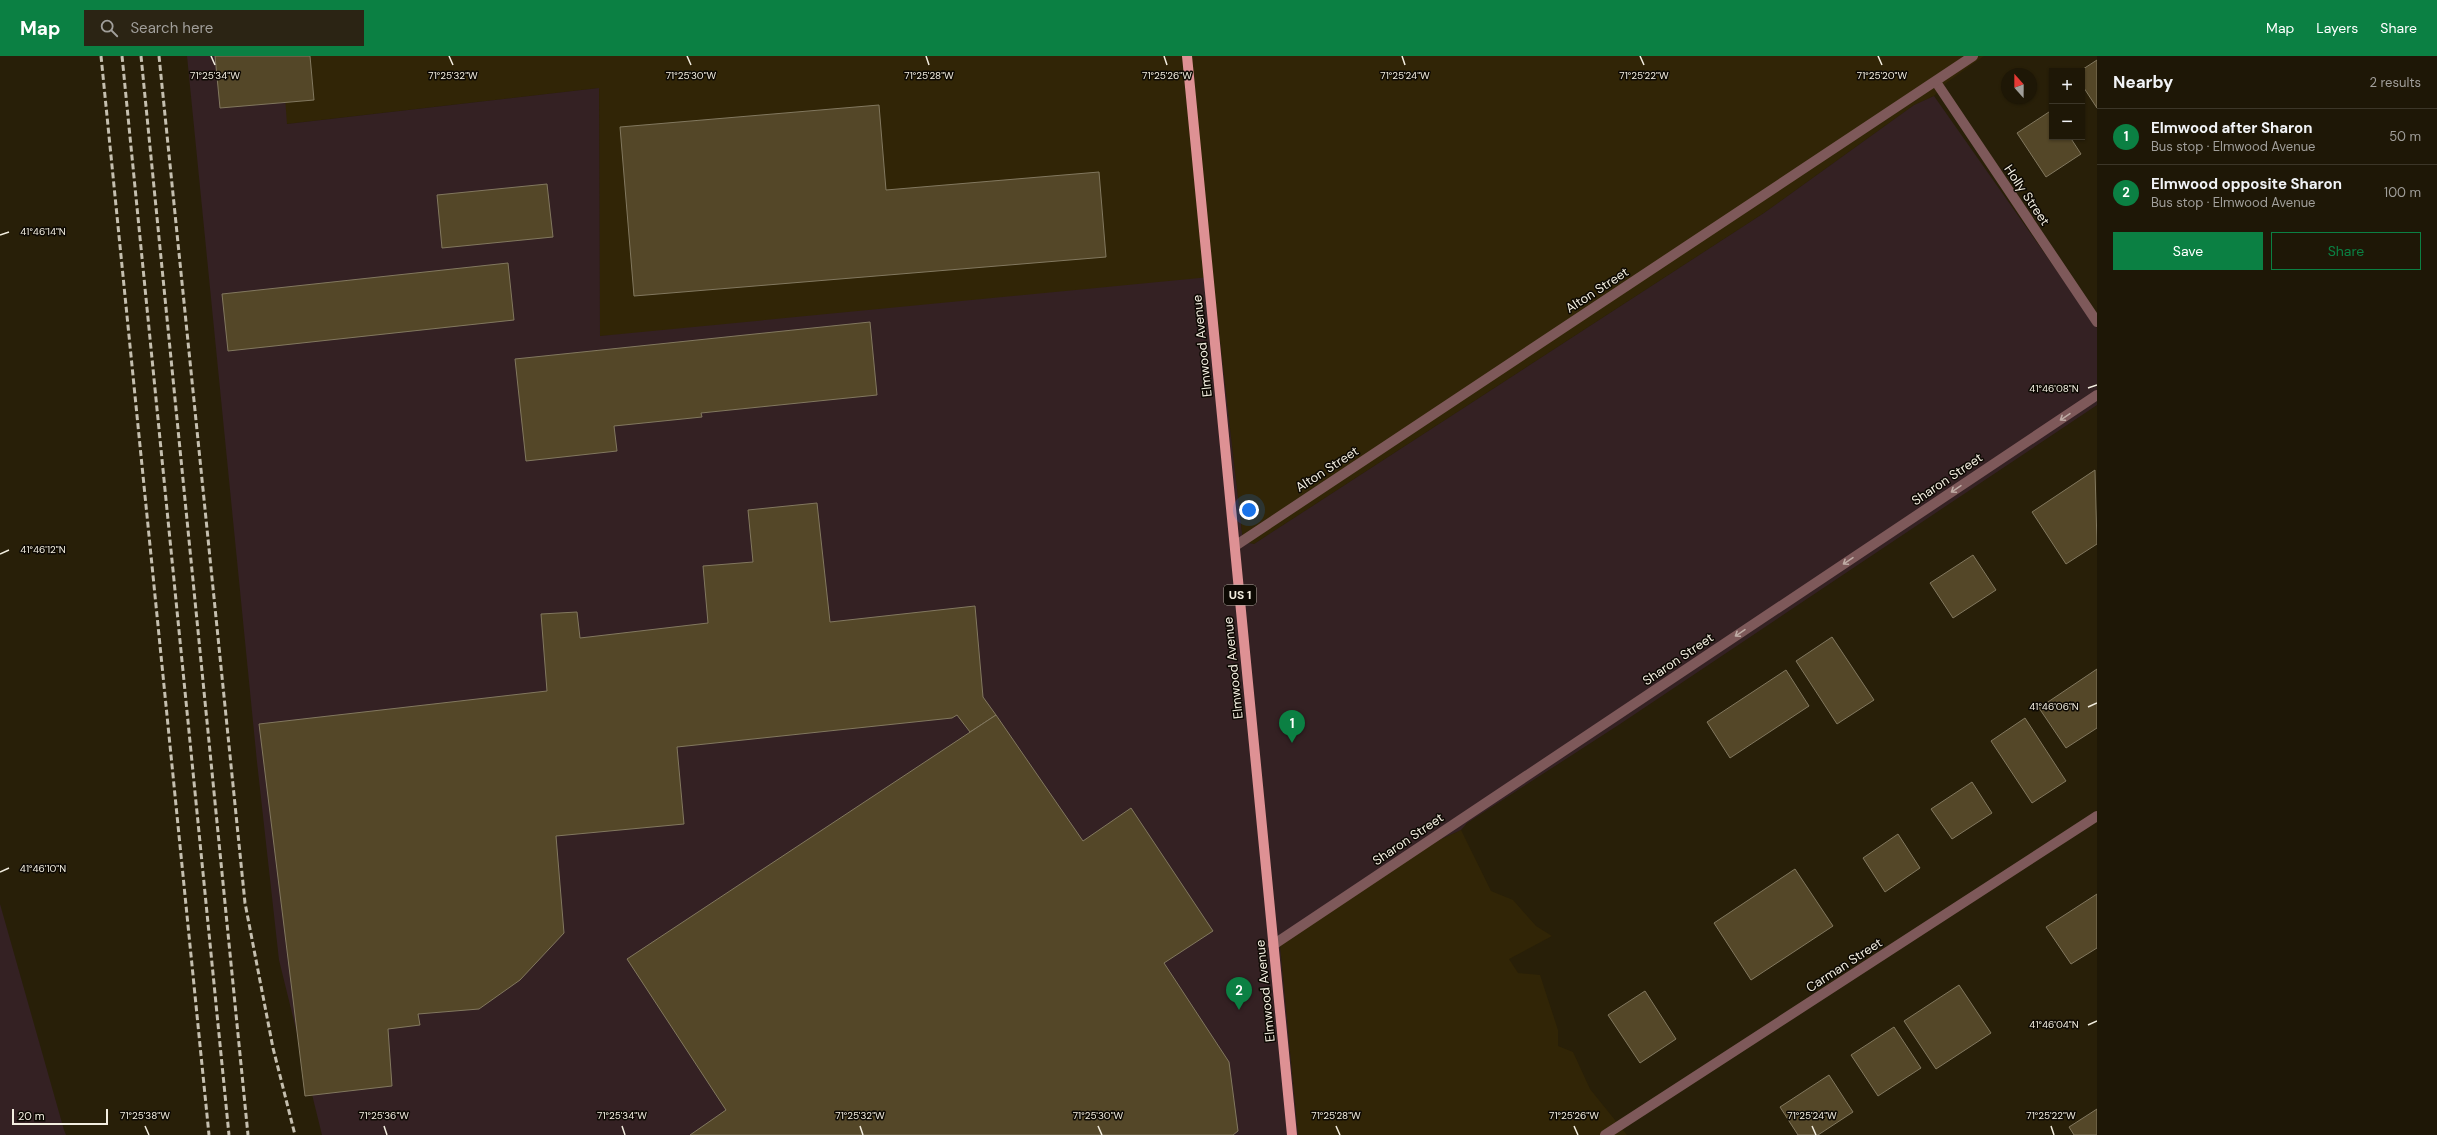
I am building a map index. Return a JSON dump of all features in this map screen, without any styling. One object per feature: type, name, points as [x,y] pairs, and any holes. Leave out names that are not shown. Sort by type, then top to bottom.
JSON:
[{"type":"main road","name":"Elmwood Avenue","points":[[1187,56],[1292,1135]]},
{"type":"street","name":"Alton Street","points":[[1235,546],[1973,56]]},
{"type":"street","name":"Holly Street","points":[[1936,82],[2097,322]]},
{"type":"street","name":"Sharon Street","points":[[1273,946],[2097,395]]},
{"type":"street","name":"Carman Street","points":[[1605,1135],[2097,816]]},
{"type":"shaded area","points":[[187,56],[282,56],[287,124],[599,88],[600,336],[1210,277],[1215,297],[1243,542],[1254,544],[1764,213],[1914,105],[1934,96],[2097,328],[2097,405],[1620,724],[1467,823],[1461,830],[1441,839],[1285,934],[1280,946],[1298,1135],[322,1135],[279,960],[257,762]]},
{"type":"shaded area","points":[[282,56],[1984,56],[1946,83],[1934,96],[1914,105],[1764,213],[1254,544],[1243,542],[1215,297],[600,336],[599,88],[286,124]]},
{"type":"shaded area","points":[[1461,830],[1491,891],[1513,900],[1536,926],[1552,936],[1509,959],[1518,973],[1540,975],[1558,1030],[1558,1046],[1573,1052],[1590,1089],[1627,1135],[1298,1135],[1280,946],[1285,934],[1441,839]]},
{"type":"shaded area","points":[[0,904],[64,1130],[66,1135],[0,1135]]},
{"type":"building","points":[[215,56],[310,56],[314,100],[220,108]]},
{"type":"building","points":[[2097,60],[2097,108],[2085,90],[2085,68]]},
{"type":"building","points":[[879,105],[886,190],[1099,172],[1106,257],[634,296],[620,127]]},
{"type":"building","points":[[2049,112],[2049,140],[2072,140],[2081,154],[2046,177],[2017,133]]},
{"type":"building","points":[[547,184],[553,237],[442,248],[437,195]]},
{"type":"building","points":[[508,263],[514,320],[228,351],[222,294]]},
{"type":"building","points":[[870,322],[877,395],[701,413],[702,417],[614,426],[617,451],[526,461],[515,359]]},
{"type":"building","points":[[2095,470],[2097,544],[2066,564],[2032,512]]},
{"type":"building","points":[[817,503],[830,622],[975,606],[983,697],[996,715],[970,732],[957,715],[952,718],[677,747],[684,824],[556,836],[564,933],[520,980],[479,1009],[418,1014],[420,1025],[388,1029],[392,1086],[305,1096],[259,724],[547,691],[541,614],[577,612],[580,638],[708,623],[703,566],[753,562],[748,510]]},
{"type":"building","points":[[1973,555],[1996,590],[1953,618],[1930,583]]},
{"type":"building","points":[[1832,637],[1874,700],[1837,724],[1796,661]]},
{"type":"building","points":[[2097,669],[2097,728],[2066,748],[2039,708]]},
{"type":"building","points":[[1786,670],[1809,706],[1730,758],[1707,722]]},
{"type":"building","points":[[996,715],[1083,841],[1131,808],[1213,931],[1164,963],[1229,1062],[1238,1131],[1233,1135],[690,1135],[726,1110],[627,959]]},
{"type":"building","points":[[2025,718],[2066,781],[2032,803],[1991,741]]},
{"type":"building","points":[[1972,782],[1992,813],[1952,839],[1931,809]]},
{"type":"building","points":[[1898,834],[1920,868],[1885,892],[1863,858]]},
{"type":"building","points":[[1795,869],[1833,926],[1751,980],[1714,923]]},
{"type":"building","points":[[2097,894],[2097,948],[2071,964],[2046,927]]},
{"type":"building","points":[[1959,985],[1991,1033],[1936,1069],[1904,1021]]},
{"type":"building","points":[[1645,991],[1676,1039],[1640,1063],[1608,1015]]},
{"type":"building","points":[[1894,1027],[1921,1068],[1878,1096],[1851,1055]]},
{"type":"building","points":[[1829,1075],[1853,1112],[1818,1135],[1798,1135],[1780,1107]]},
{"type":"building","points":[[2097,1109],[2097,1135],[2074,1135],[2069,1127]]},
{"type":"railway","points":[[101,56],[209,1135]]},
{"type":"railway","points":[[122,56],[229,1135]]},
{"type":"railway","points":[[141,56],[248,1135]]},
{"type":"railway","points":[[159,56],[245,903],[273,1048],[295,1135]]},
{"type":"place","name":"Elmwood after Sharon","points":[[1292,743]]},
{"type":"place","name":"Elmwood opposite Sharon","points":[[1239,1010]]}]
